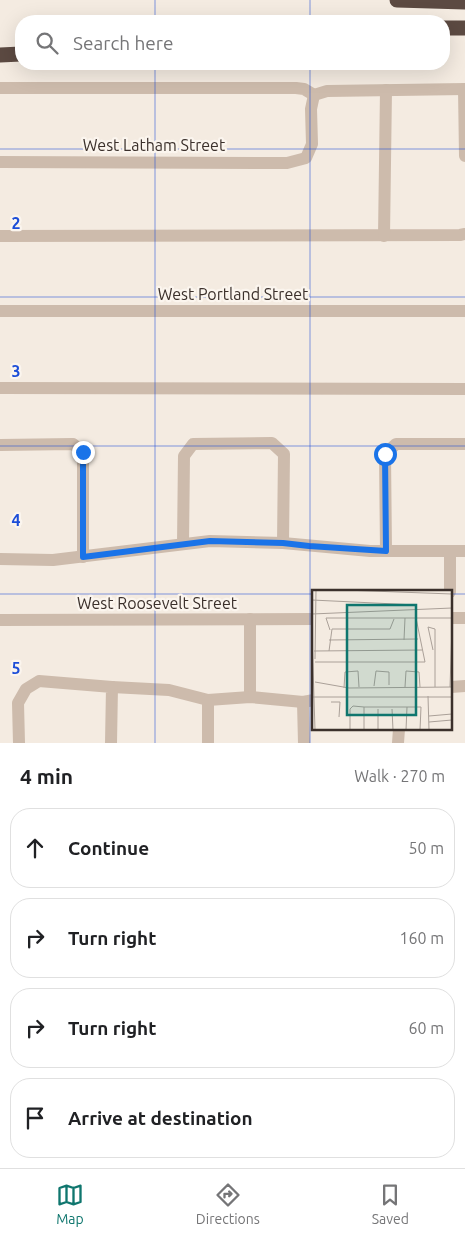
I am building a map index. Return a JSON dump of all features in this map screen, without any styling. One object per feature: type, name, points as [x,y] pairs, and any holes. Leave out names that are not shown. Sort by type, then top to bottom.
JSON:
[{"type":"highway","points":[[397,0],[465,2]]},
{"type":"highway","points":[[450,28],[465,28]]},
{"type":"highway","points":[[0,55],[15,54]]},
{"type":"street","points":[[0,88],[296,88],[304,89],[314,95],[326,91],[464,89],[465,156]]},
{"type":"street","points":[[384,236],[386,90]]},
{"type":"street","name":"West Latham Street","points":[[0,162],[287,163],[306,158],[312,144],[311,109],[314,95]]},
{"type":"street","points":[[0,236],[384,236],[465,234]]},
{"type":"street","name":"West Portland Street","points":[[0,311],[465,311]]},
{"type":"street","points":[[0,388],[465,389]]},
{"type":"street","points":[[183,544],[184,456],[193,444],[272,443],[284,454],[283,543]]},
{"type":"street","points":[[0,445],[73,444],[83,452],[83,557]]},
{"type":"street","points":[[386,551],[385,454],[396,444],[465,444]]},
{"type":"street","points":[[0,559],[53,560],[210,541],[283,543],[386,551],[465,551]]},
{"type":"street","points":[[450,551],[450,590]]},
{"type":"street","points":[[452,618],[465,618]]},
{"type":"street","points":[[250,619],[250,696]]},
{"type":"street","name":"West Roosevelt Street","points":[[0,620],[312,619]]},
{"type":"street","points":[[19,743],[18,703],[26,689],[39,681],[169,690],[208,700],[250,696],[308,701],[304,743]]},
{"type":"street","points":[[452,687],[465,686]]},
{"type":"street","points":[[112,687],[112,743]]},
{"type":"street","points":[[208,700],[208,743]]},
{"type":"street","points":[[398,730],[398,743]]},
{"type":"route","points":[[83,452],[83,557],[210,541],[283,543],[386,551],[385,454]]}]
